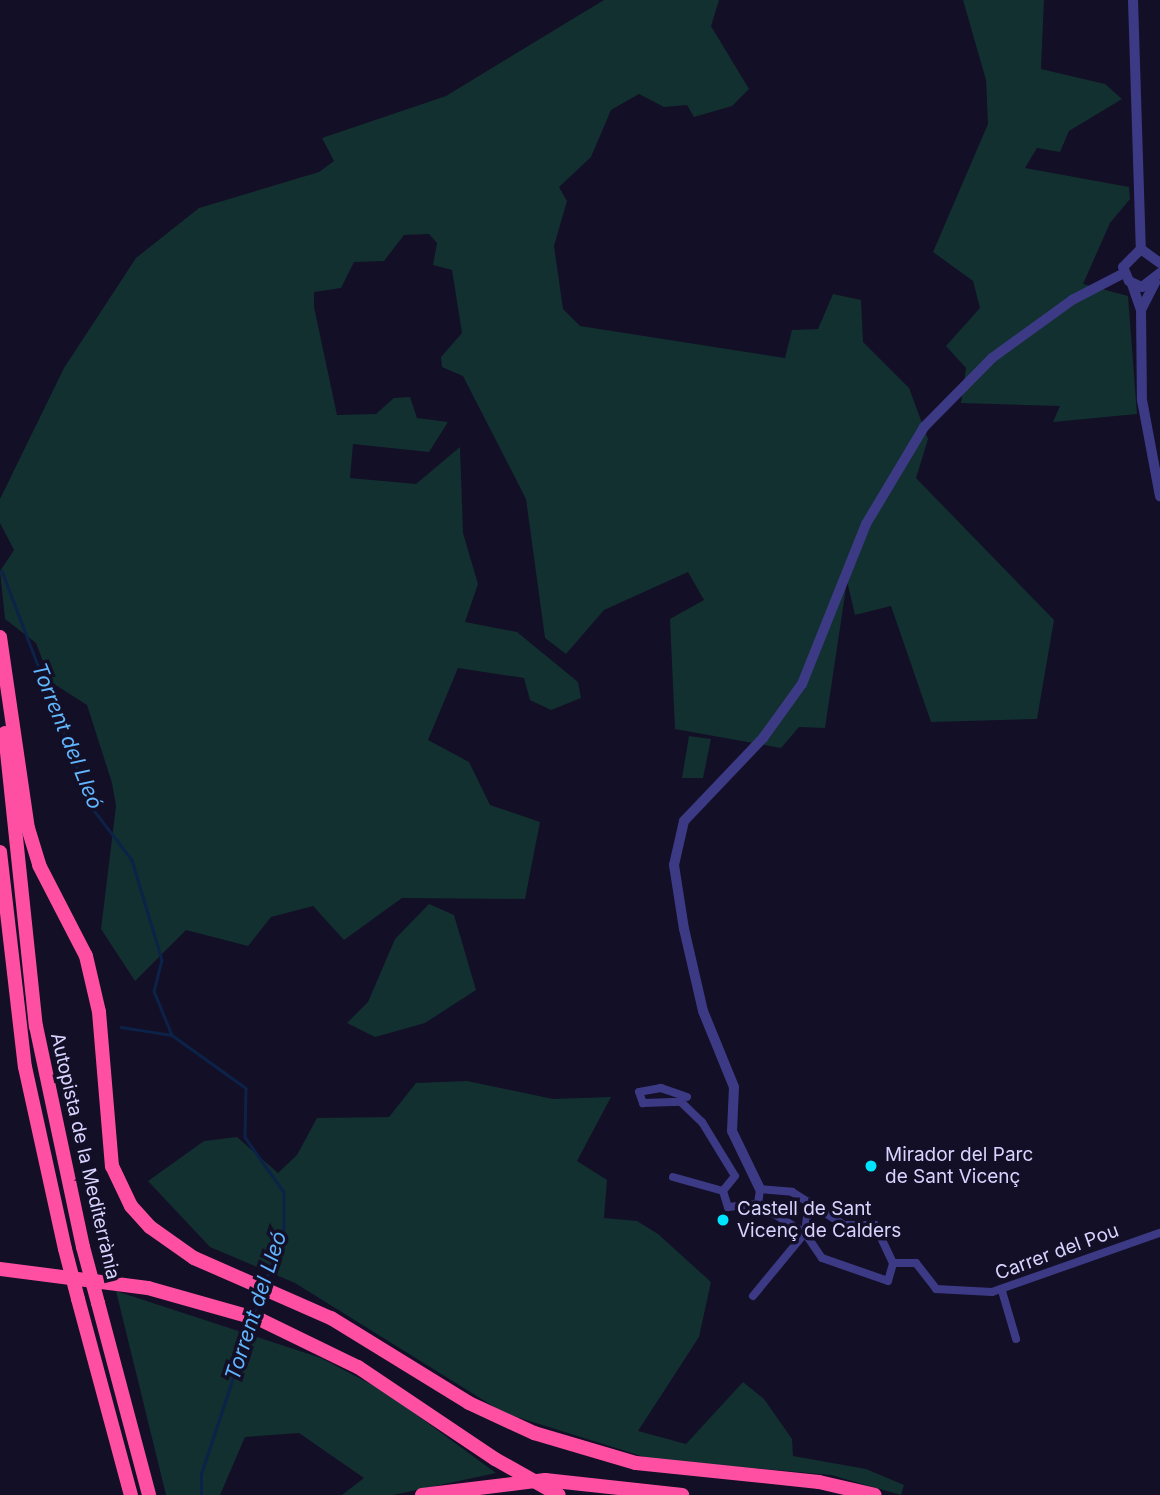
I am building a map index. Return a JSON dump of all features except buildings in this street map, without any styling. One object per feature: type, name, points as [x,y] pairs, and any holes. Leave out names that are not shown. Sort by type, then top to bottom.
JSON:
[{"type":"highway","points":[[0,637],[28,828],[38,865],[86,956],[99,1012],[112,1166],[131,1206],[150,1227],[194,1258],[331,1318],[469,1403],[534,1433],[636,1463],[818,1482],[875,1495]]},
{"type":"highway","name":"Autopista de la Mediterrània","points":[[0,695],[36,1026],[83,1247],[149,1495]]},
{"type":"highway","name":"Autopista de la Mediterrània","points":[[0,852],[25,1067],[65,1249],[131,1495]]},
{"type":"highway","points":[[0,1269],[148,1288],[261,1320],[358,1367],[495,1460],[559,1495]]},
{"type":"highway","points":[[422,1495],[545,1480],[682,1495]]},
{"type":"street","points":[[1133,0],[1141,249]]},
{"type":"street","points":[[1141,249],[1160,263]]},
{"type":"street","points":[[1141,249],[1127,257],[1124,273],[1132,284],[1140,310],[1142,400],[1160,496]]},
{"type":"street","points":[[758,1204],[760,1189],[732,1131],[734,1087],[703,1010],[674,865],[684,821],[763,738],[802,684],[866,524],[923,427],[992,358],[1072,300],[1124,273]]},
{"type":"street","points":[[1132,284],[1158,277]]},
{"type":"street","points":[[1140,310],[1158,277]]},
{"type":"street","points":[[687,1097],[661,1088],[639,1092],[643,1103],[681,1102],[702,1122],[735,1176],[723,1191]]},
{"type":"street","points":[[673,1177],[723,1191]]},
{"type":"street","points":[[723,1191],[728,1207],[758,1204],[805,1233],[822,1258],[888,1281],[893,1262],[875,1225],[844,1225],[809,1201],[760,1189]]},
{"type":"street","points":[[753,1296],[805,1233],[809,1201]]},
{"type":"street","name":"Carrer del Pou","points":[[893,1262],[916,1263],[936,1289],[1002,1291],[1094,1254],[1160,1233]]},
{"type":"street","points":[[1002,1291],[1016,1339]]},
{"type":"green space","points":[[604,0],[719,0],[711,26],[749,89],[732,106],[694,117],[687,105],[664,107],[639,94],[611,110],[591,157],[559,187],[567,201],[554,246],[563,309],[580,326],[785,358],[792,330],[818,329],[833,294],[861,300],[863,342],[909,388],[928,439],[916,478],[1054,620],[1037,719],[931,722],[891,606],[855,615],[847,581],[825,728],[799,727],[781,748],[675,729],[670,619],[704,600],[688,572],[604,610],[566,654],[545,638],[526,499],[463,376],[442,367],[441,357],[462,333],[452,270],[433,265],[437,243],[429,234],[404,235],[384,261],[354,262],[341,288],[314,292],[314,307],[337,415],[376,414],[394,398],[410,397],[417,418],[448,422],[429,452],[353,444],[350,478],[416,484],[460,447],[463,533],[478,584],[465,622],[517,632],[578,682],[581,698],[551,710],[530,700],[524,678],[458,668],[428,740],[469,762],[490,805],[540,822],[525,899],[402,898],[344,940],[313,906],[271,917],[248,946],[186,930],[135,981],[101,929],[116,806],[112,783],[87,705],[51,682],[36,643],[5,619],[0,571],[14,550],[0,523],[0,499],[64,368],[136,258],[199,208],[319,172],[334,161],[322,138],[446,96]]},
{"type":"green space","points":[[963,0],[1044,0],[1041,69],[1105,84],[1122,99],[1069,131],[1060,152],[1037,148],[1025,168],[1129,187],[1130,199],[1110,223],[1083,284],[1128,296],[1137,414],[1053,422],[1060,406],[961,403],[966,368],[946,346],[980,308],[973,281],[933,252],[988,124],[986,80]]},
{"type":"green space","points":[[689,736],[711,739],[703,778],[682,778]]},
{"type":"green space","points":[[429,904],[454,915],[476,990],[425,1023],[375,1037],[347,1023],[368,1002],[395,939]]},
{"type":"green space","points":[[467,1081],[553,1099],[611,1097],[577,1161],[607,1180],[604,1218],[637,1221],[658,1234],[711,1282],[699,1337],[638,1431],[686,1444],[743,1382],[764,1399],[792,1439],[793,1456],[866,1469],[904,1485],[901,1495],[831,1475],[651,1459],[504,1413],[295,1283],[210,1247],[148,1181],[204,1141],[237,1137],[278,1173],[297,1155],[317,1118],[389,1117],[416,1083]]},
{"type":"green space","points":[[116,1291],[321,1358],[384,1391],[496,1473],[393,1495],[342,1495],[364,1478],[299,1433],[245,1437],[220,1495],[166,1495]]},
{"type":"waterway","name":"Torrent del Lleó","points":[[2,571],[93,809],[132,860],[162,960],[154,991],[172,1035],[246,1088],[245,1137],[284,1192],[284,1228],[265,1284]]},
{"type":"waterway","points":[[121,1027],[172,1035]]},
{"type":"waterway","name":"Torrent del Lleó","points":[[254,1314],[261,1294]]},
{"type":"waterway","name":"Torrent del Lleó","points":[[201,1495],[201,1474],[251,1324]]},
{"type":"place","name":"Mirador del Parc de Sant Vicenç","points":[[871,1166]]},
{"type":"place","name":"Castell de Sant Vicenç de Calders","points":[[723,1220]]}]
